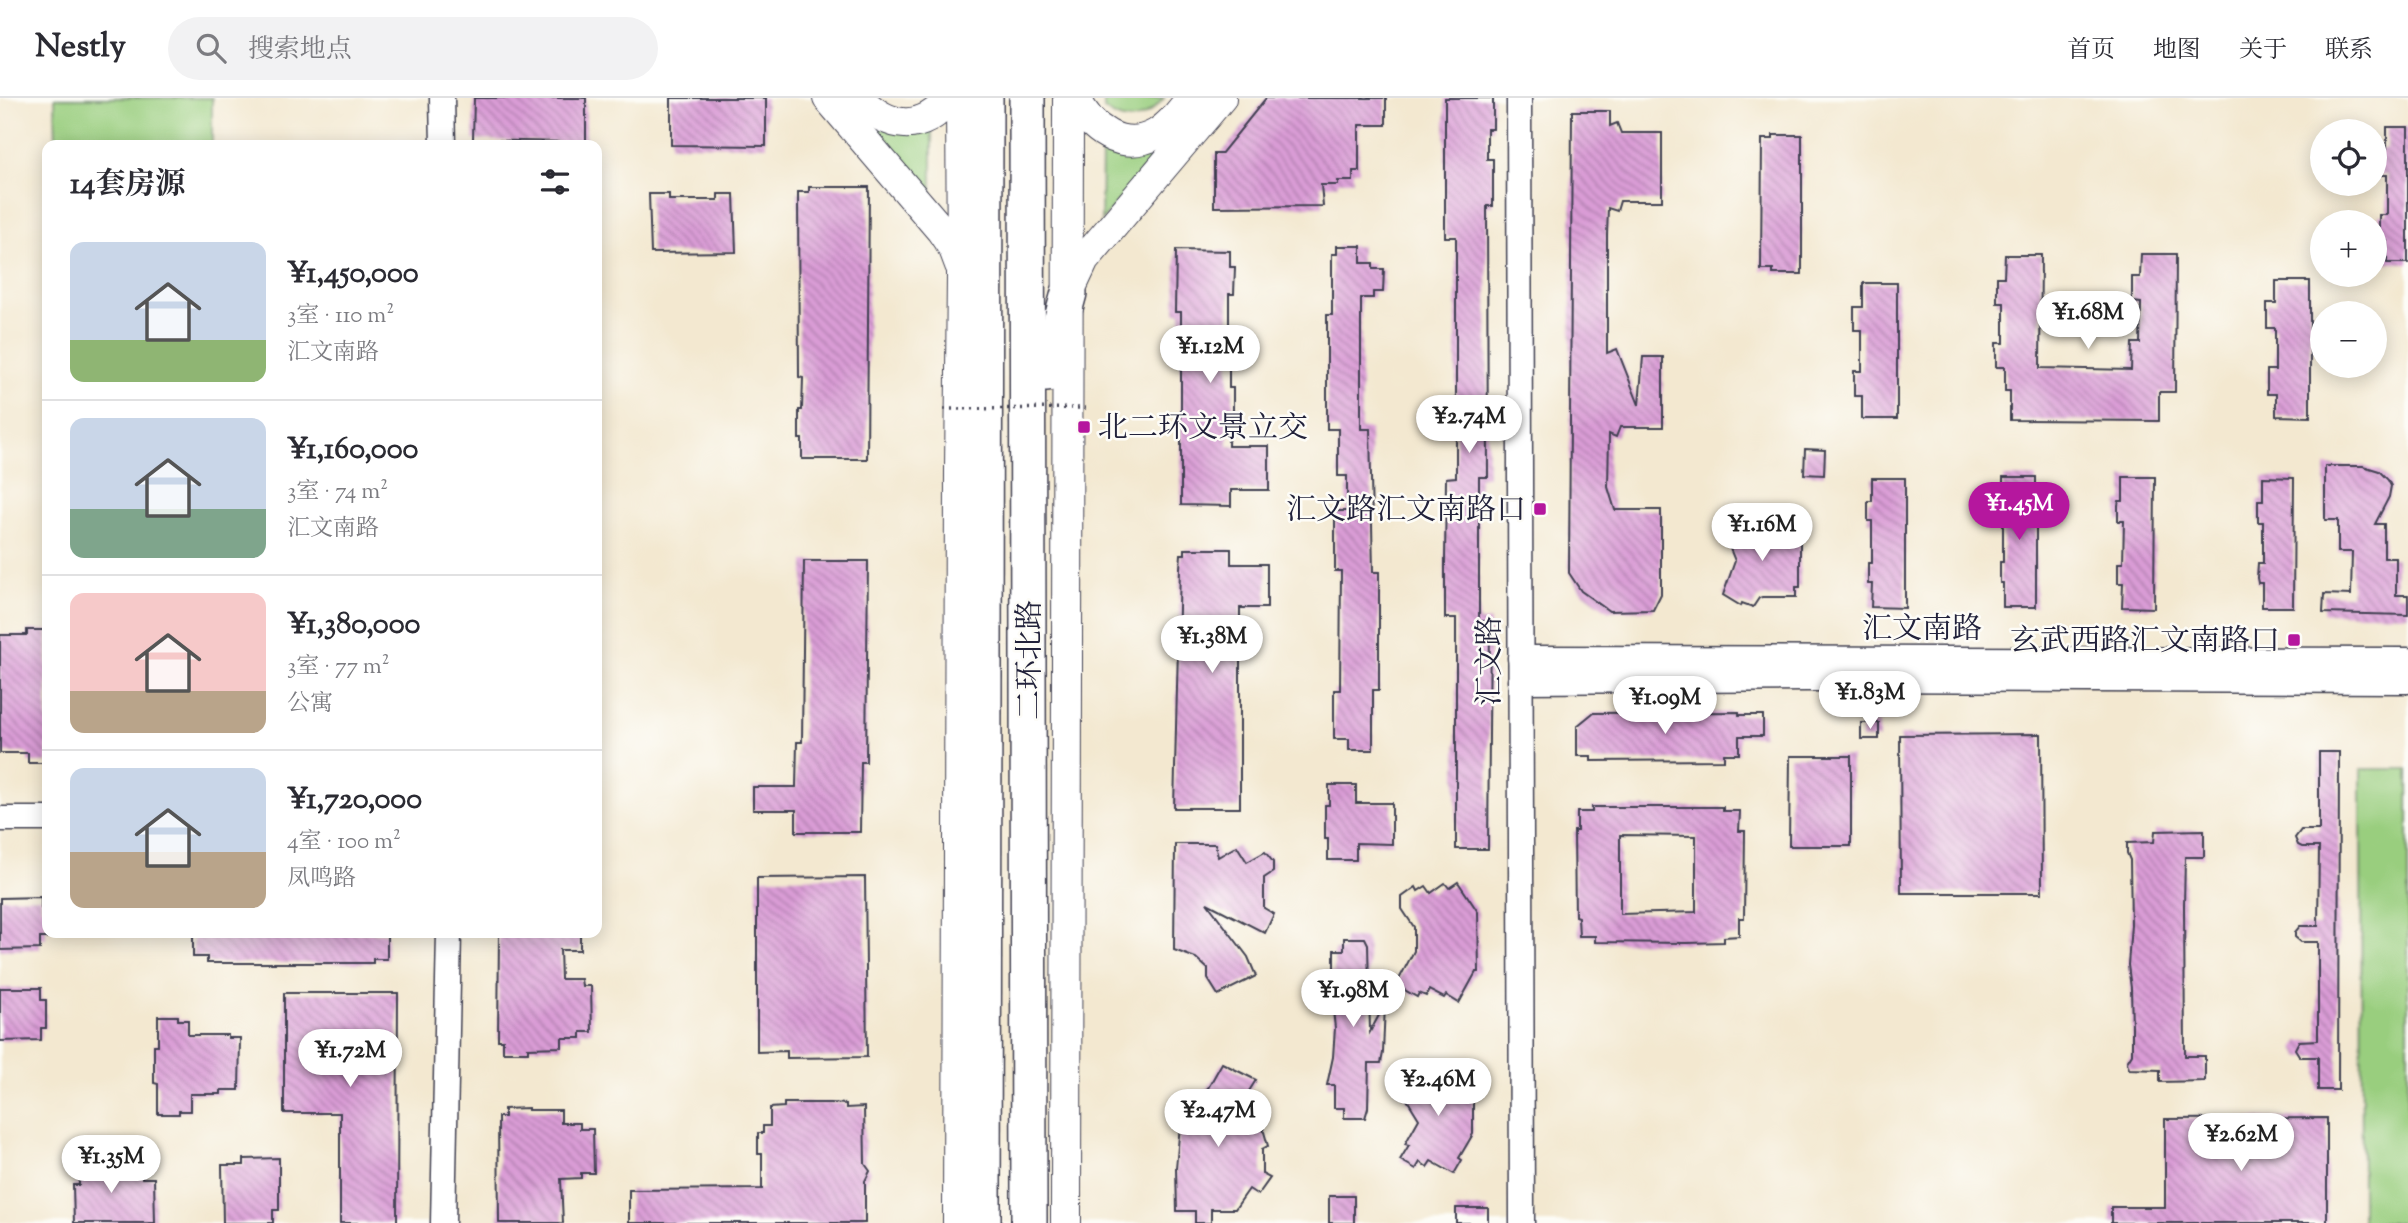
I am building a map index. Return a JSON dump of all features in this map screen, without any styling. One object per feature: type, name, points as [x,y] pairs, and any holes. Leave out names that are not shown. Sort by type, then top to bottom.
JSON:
[{"type":"highway","points":[[983,1223],[985,98]]},
{"type":"highway","name":"二环北路","points":[[1002,98],[1002,1223]]},
{"type":"highway","name":"二环北路","points":[[1027,98],[1029,1223]]},
{"type":"highway","points":[[1048,98],[1049,1223]]},
{"type":"highway","points":[[962,274],[985,382]]},
{"type":"highway","points":[[1047,374],[1069,293]]},
{"type":"highway","points":[[1029,915],[1048,800]]},
{"type":"highway","points":[[983,1123],[1002,1045]]},
{"type":"highway","points":[[983,1184],[992,1223]]},
{"type":"main road","points":[[828,98],[949,240],[962,274]]},
{"type":"main road","points":[[858,98],[882,117],[903,123],[923,121],[933,116],[950,98]]},
{"type":"main road","points":[[958,1223],[961,98]]},
{"type":"main road","points":[[1066,1223],[1068,98]]},
{"type":"main road","points":[[1076,98],[1079,107],[1098,129],[1107,135],[1131,141],[1143,140],[1170,124],[1191,98]]},
{"type":"main road","points":[[1069,293],[1084,260],[1221,98]]},
{"type":"street","points":[[442,98],[443,140]]},
{"type":"street","name":"汇文路","points":[[1519,98],[1522,1223]]},
{"type":"street","name":"汇文南路","points":[[1520,670],[2408,660]]},
{"type":"street","name":"汇文南路","points":[[1520,670],[1794,679],[2408,681]]},
{"type":"street","points":[[0,819],[42,819]]},
{"type":"street","points":[[443,1223],[449,938]]},
{"type":"path","points":[[944,409],[1088,408]]},
{"type":"green space","points":[[55,98],[212,98],[212,140],[56,140]]},
{"type":"green space","points":[[1104,98],[1164,98],[1143,116],[1129,120],[1121,119],[1104,109]]},
{"type":"green space","points":[[871,125],[932,129],[932,202]]},
{"type":"green space","points":[[1166,142],[1101,222],[1102,147]]},
{"type":"green space","points":[[2361,769],[2408,769],[2408,1223],[2362,1223]]},
{"type":"building","points":[[474,98],[586,98],[586,140],[473,140]]},
{"type":"building","points":[[671,98],[766,98],[766,146],[671,145]]},
{"type":"building","points":[[1266,98],[1386,98],[1386,125],[1359,125],[1359,171],[1353,171],[1353,181],[1338,181],[1338,185],[1321,185],[1323,206],[1214,207],[1214,154],[1221,154]]},
{"type":"building","points":[[1445,98],[1493,98],[1493,129],[1487,129],[1487,159],[1493,159],[1493,206],[1487,206],[1488,477],[1479,477],[1479,621],[1490,621],[1488,849],[1456,849],[1456,618],[1445,618],[1445,563],[1446,478],[1456,477],[1456,237],[1445,237]]},
{"type":"building","points":[[1572,111],[1610,111],[1610,126],[1617,123],[1621,133],[1662,133],[1662,201],[1620,201],[1617,211],[1608,208],[1607,235],[1607,353],[1617,349],[1639,405],[1643,357],[1663,357],[1663,427],[1620,427],[1616,437],[1609,434],[1608,487],[1615,510],[1661,510],[1661,594],[1653,610],[1609,611],[1581,591],[1569,573]]},
{"type":"building","points":[[2387,127],[2408,127],[2408,263],[2387,263]]},
{"type":"building","points":[[1773,135],[1802,135],[1802,274],[1773,274],[1773,270],[1761,270],[1762,139],[1773,139]]},
{"type":"building","points":[[809,187],[869,187],[867,459],[802,459],[802,439],[799,439],[803,378],[799,377],[798,192],[809,192]]},
{"type":"building","points":[[649,194],[669,194],[669,200],[718,200],[718,194],[734,194],[736,252],[651,253]]},
{"type":"building","points":[[1337,246],[1361,246],[1361,263],[1373,263],[1373,269],[1384,269],[1383,292],[1373,292],[1373,298],[1361,298],[1361,429],[1370,429],[1373,572],[1379,572],[1379,690],[1373,690],[1373,750],[1349,750],[1349,739],[1334,739],[1334,690],[1340,690],[1341,571],[1335,571],[1335,511],[1347,511],[1347,476],[1338,476],[1338,429],[1327,429],[1327,315],[1332,315],[1332,254],[1337,254]]},
{"type":"building","points":[[1176,250],[1230,251],[1230,267],[1235,267],[1234,294],[1229,294],[1229,327],[1234,327],[1234,354],[1229,354],[1229,388],[1233,388],[1233,415],[1229,415],[1228,446],[1269,446],[1269,490],[1231,490],[1231,506],[1181,505],[1181,312],[1175,312]]},
{"type":"building","points":[[2141,254],[2176,254],[2175,392],[2159,392],[2159,421],[2010,420],[2010,391],[2005,391],[2005,367],[1996,367],[1996,343],[2004,343],[2004,303],[1997,303],[1997,277],[2004,277],[2005,255],[2041,255],[2040,368],[2131,370],[2132,343],[2140,343],[2141,303],[2132,302],[2132,277],[2140,277]]},
{"type":"building","points":[[2276,281],[2310,281],[2310,417],[2276,416],[2276,394],[2267,394],[2267,370],[2275,370],[2275,328],[2267,328],[2267,303],[2276,303]]},
{"type":"building","points":[[1863,283],[1897,283],[1897,419],[1862,419],[1862,396],[1854,396],[1854,371],[1862,371],[1862,330],[1854,330],[1854,307],[1863,307]]},
{"type":"building","points":[[1805,449],[1825,450],[1824,475],[1804,474]]},
{"type":"building","points":[[2325,466],[2363,466],[2379,471],[2388,480],[2391,486],[2389,497],[2375,524],[2384,524],[2384,558],[2396,558],[2396,595],[2408,595],[2408,615],[2323,613],[2324,594],[2351,595],[2352,552],[2338,552],[2338,520],[2325,520]]},
{"type":"building","points":[[2003,477],[2036,477],[2036,607],[2003,607],[2000,562],[2003,562],[2003,521],[2000,521],[2000,501],[2003,501]]},
{"type":"building","points":[[2123,477],[2155,477],[2154,608],[2122,607],[2123,583],[2118,583],[2118,563],[2123,563],[2124,521],[2118,521],[2118,505],[2119,501],[2123,501]]},
{"type":"building","points":[[2263,477],[2294,478],[2293,607],[2262,607],[2262,583],[2258,583],[2257,578],[2258,563],[2263,563],[2263,522],[2258,522],[2258,500],[2263,500]]},
{"type":"building","points":[[1872,478],[1905,478],[1905,608],[1871,607],[1872,584],[1868,584],[1868,563],[1872,563],[1872,521],[1868,521],[1868,501],[1872,501]]},
{"type":"building","points":[[1740,517],[1753,520],[1756,527],[1796,530],[1796,540],[1800,540],[1800,587],[1796,587],[1796,597],[1762,597],[1753,607],[1742,603],[1741,606],[1723,595],[1735,561],[1723,531],[1731,528],[1728,521]]},
{"type":"building","points":[[1185,549],[1231,549],[1231,564],[1267,564],[1267,608],[1240,608],[1240,808],[1174,808],[1180,568],[1181,554],[1185,554]]},
{"type":"building","points":[[804,561],[868,561],[866,762],[861,762],[860,832],[796,832],[796,810],[753,810],[753,787],[796,787],[797,742],[802,742]]},
{"type":"building","points":[[27,630],[42,630],[42,763],[28,763],[28,753],[0,753],[0,635],[27,635]]},
{"type":"building","points":[[1739,712],[1739,715],[1763,715],[1763,736],[1739,736],[1739,754],[1724,754],[1724,760],[1591,761],[1591,756],[1577,756],[1577,726],[1593,713]]},
{"type":"building","points":[[1861,723],[1879,723],[1879,739],[1861,739]]},
{"type":"building","points":[[2041,734],[2042,893],[1901,893],[1900,735]]},
{"type":"building","points":[[2319,752],[2339,752],[2338,1090],[2318,1090],[2318,1057],[2300,1057],[2295,1049],[2299,1041],[2318,1040],[2318,942],[2301,942],[2295,937],[2295,932],[2300,926],[2318,926],[2319,847],[2302,847],[2295,838],[2301,830],[2319,830]]},
{"type":"building","points":[[1790,756],[1851,756],[1851,846],[1789,846]]},
{"type":"building","points":[[1329,785],[1356,785],[1356,803],[1392,803],[1392,844],[1356,843],[1356,860],[1328,860],[1325,805],[1329,805]]},
{"type":"building","points":[[1592,807],[1723,807],[1723,811],[1740,811],[1739,831],[1745,831],[1744,918],[1739,918],[1739,936],[1724,937],[1724,942],[1687,943],[1595,942],[1595,936],[1579,936],[1578,917],[1575,916],[1574,831],[1577,831],[1577,812],[1592,812]],"holes":[[[1620,835],[1696,836],[1696,912],[1620,914]]]},
{"type":"building","points":[[2204,830],[2204,857],[2185,857],[2184,906],[2185,1056],[2205,1056],[2205,1081],[2160,1082],[2160,1070],[2129,1069],[2127,1062],[2132,1054],[2132,1027],[2128,965],[2131,925],[2130,860],[2127,843],[2154,842],[2155,831]]},
{"type":"building","points":[[1175,844],[1215,844],[1218,857],[1237,846],[1247,862],[1265,852],[1273,862],[1273,872],[1264,878],[1264,908],[1274,914],[1265,933],[1207,903],[1248,957],[1256,976],[1218,995],[1208,979],[1208,969],[1196,958],[1174,950]]},
{"type":"building","points":[[865,877],[867,1057],[787,1058],[787,1051],[757,1052],[757,878]]},
{"type":"building","points":[[1458,882],[1478,912],[1479,972],[1476,972],[1459,1003],[1446,995],[1444,998],[1429,990],[1426,996],[1419,993],[1417,997],[1396,985],[1414,951],[1414,927],[1402,909],[1402,897],[1416,887],[1418,891],[1426,886],[1431,893],[1445,883],[1449,888]]},
{"type":"building","points":[[41,897],[40,949],[0,950],[0,898]]},
{"type":"building","points":[[193,938],[387,938],[387,959],[373,959],[373,963],[207,963],[207,957],[193,957]]},
{"type":"building","points":[[499,938],[580,938],[580,950],[560,950],[561,979],[581,979],[582,986],[591,986],[592,1032],[581,1032],[581,1038],[562,1038],[562,1047],[528,1048],[528,1052],[503,1052],[503,1040],[498,1040]]},
{"type":"building","points":[[1344,938],[1365,938],[1368,944],[1370,1032],[1385,1004],[1383,1053],[1381,1063],[1369,1063],[1368,1108],[1365,1118],[1344,1118],[1344,1108],[1334,1108],[1334,1085],[1327,1085],[1335,1028],[1332,1001],[1322,972],[1334,972],[1334,950],[1344,950]]},
{"type":"building","points":[[0,988],[41,988],[41,1000],[46,1000],[46,1028],[41,1028],[41,1040],[0,1041]]},
{"type":"building","points":[[284,993],[398,993],[397,1223],[340,1223],[340,1113],[284,1113]]},
{"type":"building","points":[[158,1016],[178,1016],[178,1020],[188,1020],[188,1035],[228,1035],[228,1038],[240,1038],[239,1090],[221,1090],[221,1094],[190,1094],[190,1111],[158,1114],[158,1084],[154,1083],[154,1045],[158,1045]]},
{"type":"building","points":[[1453,1062],[1463,1078],[1460,1080],[1473,1100],[1473,1134],[1459,1158],[1462,1160],[1454,1174],[1431,1161],[1427,1167],[1420,1162],[1416,1169],[1400,1160],[1409,1145],[1405,1144],[1419,1119],[1403,1093],[1408,1091],[1400,1078],[1416,1068],[1420,1074],[1426,1071],[1430,1077]]},
{"type":"building","points":[[1222,1063],[1256,1080],[1235,1110],[1247,1132],[1262,1125],[1268,1146],[1262,1149],[1262,1174],[1270,1178],[1258,1195],[1249,1189],[1235,1209],[1211,1209],[1211,1223],[1195,1223],[1195,1211],[1177,1211],[1176,1168],[1182,1104],[1208,1088]]},
{"type":"building","points":[[784,1103],[831,1103],[846,1104],[846,1108],[864,1107],[865,1164],[870,1171],[865,1181],[865,1223],[629,1223],[629,1190],[762,1189],[762,1154],[758,1154],[758,1133],[763,1133],[763,1126],[770,1126],[770,1108],[784,1107]]},
{"type":"building","points":[[504,1109],[561,1110],[561,1123],[580,1123],[580,1129],[593,1129],[594,1173],[581,1173],[581,1178],[561,1179],[563,1223],[499,1223],[498,1117],[504,1117]]},
{"type":"building","points":[[2327,1118],[2327,1223],[2111,1223],[2111,1207],[2165,1207],[2165,1119]]},
{"type":"building","points":[[78,1155],[98,1155],[98,1160],[109,1160],[109,1175],[142,1175],[142,1178],[154,1178],[155,1223],[74,1223],[73,1185],[79,1185]]},
{"type":"building","points":[[279,1158],[279,1210],[273,1210],[273,1223],[223,1223],[222,1165],[244,1165],[244,1159]]},
{"type":"building","points":[[1329,1196],[1354,1196],[1354,1223],[1329,1223]]},
{"type":"building","points":[[1456,1208],[1488,1208],[1488,1223],[1456,1223]]},
{"type":"place","name":"北二环文景立交","points":[[1084,427]]},
{"type":"place","name":"汇文路汇文南路口","points":[[1540,509]]},
{"type":"place","name":"玄武西路汇文南路口","points":[[2294,640]]}]
